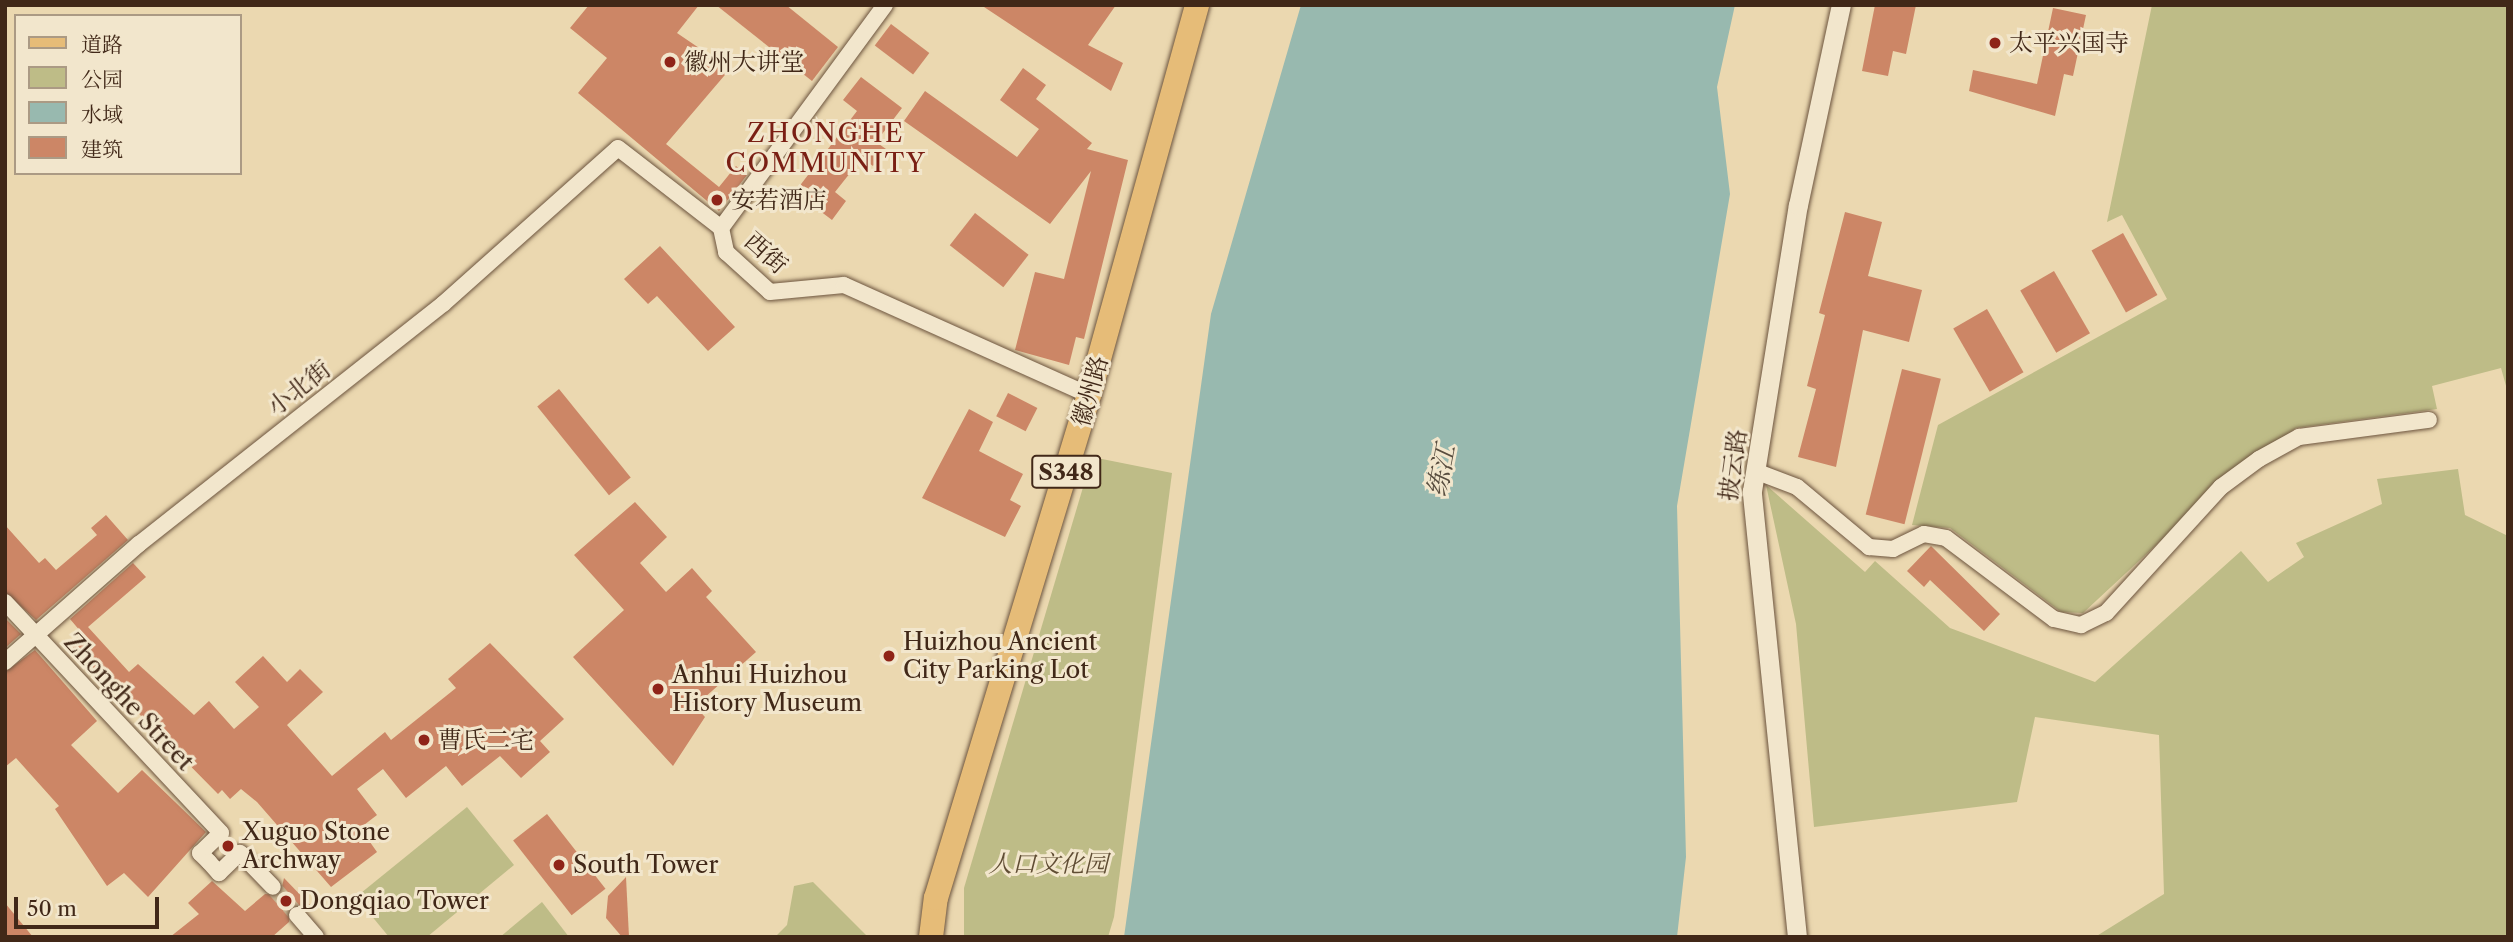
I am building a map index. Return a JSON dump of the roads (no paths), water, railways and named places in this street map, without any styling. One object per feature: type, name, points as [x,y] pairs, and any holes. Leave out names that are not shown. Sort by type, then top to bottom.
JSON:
[{"type":"main road","name":"徽州路","points":[[931,937],[936,898],[1089,395],[1197,5]]},
{"type":"street","name":"西街","points":[[886,5],[721,228],[726,252],[770,292],[844,285],[1089,395]]},
{"type":"street","name":"披云路","points":[[1797,937],[1786,798],[1752,531],[1755,471],[1798,205],[1841,5]]},
{"type":"street","name":"小北街","points":[[5,662],[139,544],[443,304],[618,148],[721,228]]},
{"type":"street","points":[[1755,471],[1797,487],[1869,547],[1894,549],[1924,534],[1946,538],[2054,619],[2081,625],[2106,613],[2221,487],[2259,459],[2299,437],[2429,420]]},
{"type":"street","name":"Zhonghe Street","points":[[5,602],[222,833],[200,853],[219,873],[240,853],[273,887]]},
{"type":"street","points":[[297,915],[316,937]]},
{"type":"water","name":"练江","points":[[1301,5],[1735,5],[1717,87],[1730,194],[1677,506],[1686,857],[1677,937],[1124,937],[1211,314]]},
{"type":"tunnel","points":[[273,887],[297,915]]},
{"type":"place","name":"太平兴国寺","points":[[1995,43]]},
{"type":"place","name":"徽州大讲堂","points":[[670,62]]},
{"type":"place","name":"安若酒店","points":[[717,200]]},
{"type":"place","name":"Huizhou Ancient City Parking Lot","points":[[889,656]]},
{"type":"place","name":"Anhui Huizhou History Museum","points":[[658,689]]},
{"type":"place","name":"曹氏二宅","points":[[424,740]]},
{"type":"place","name":"Xuguo Stone Archway","points":[[228,846]]},
{"type":"place","name":"South Tower","points":[[559,865]]},
{"type":"place","name":"Dongqiao Tower","points":[[286,901]]},
{"type":"district","name":"ZHONGHE COMMUNITY","points":[[826,149]]},
{"type":"park label","name":"人口文化园","points":[[1048,864]]}]
